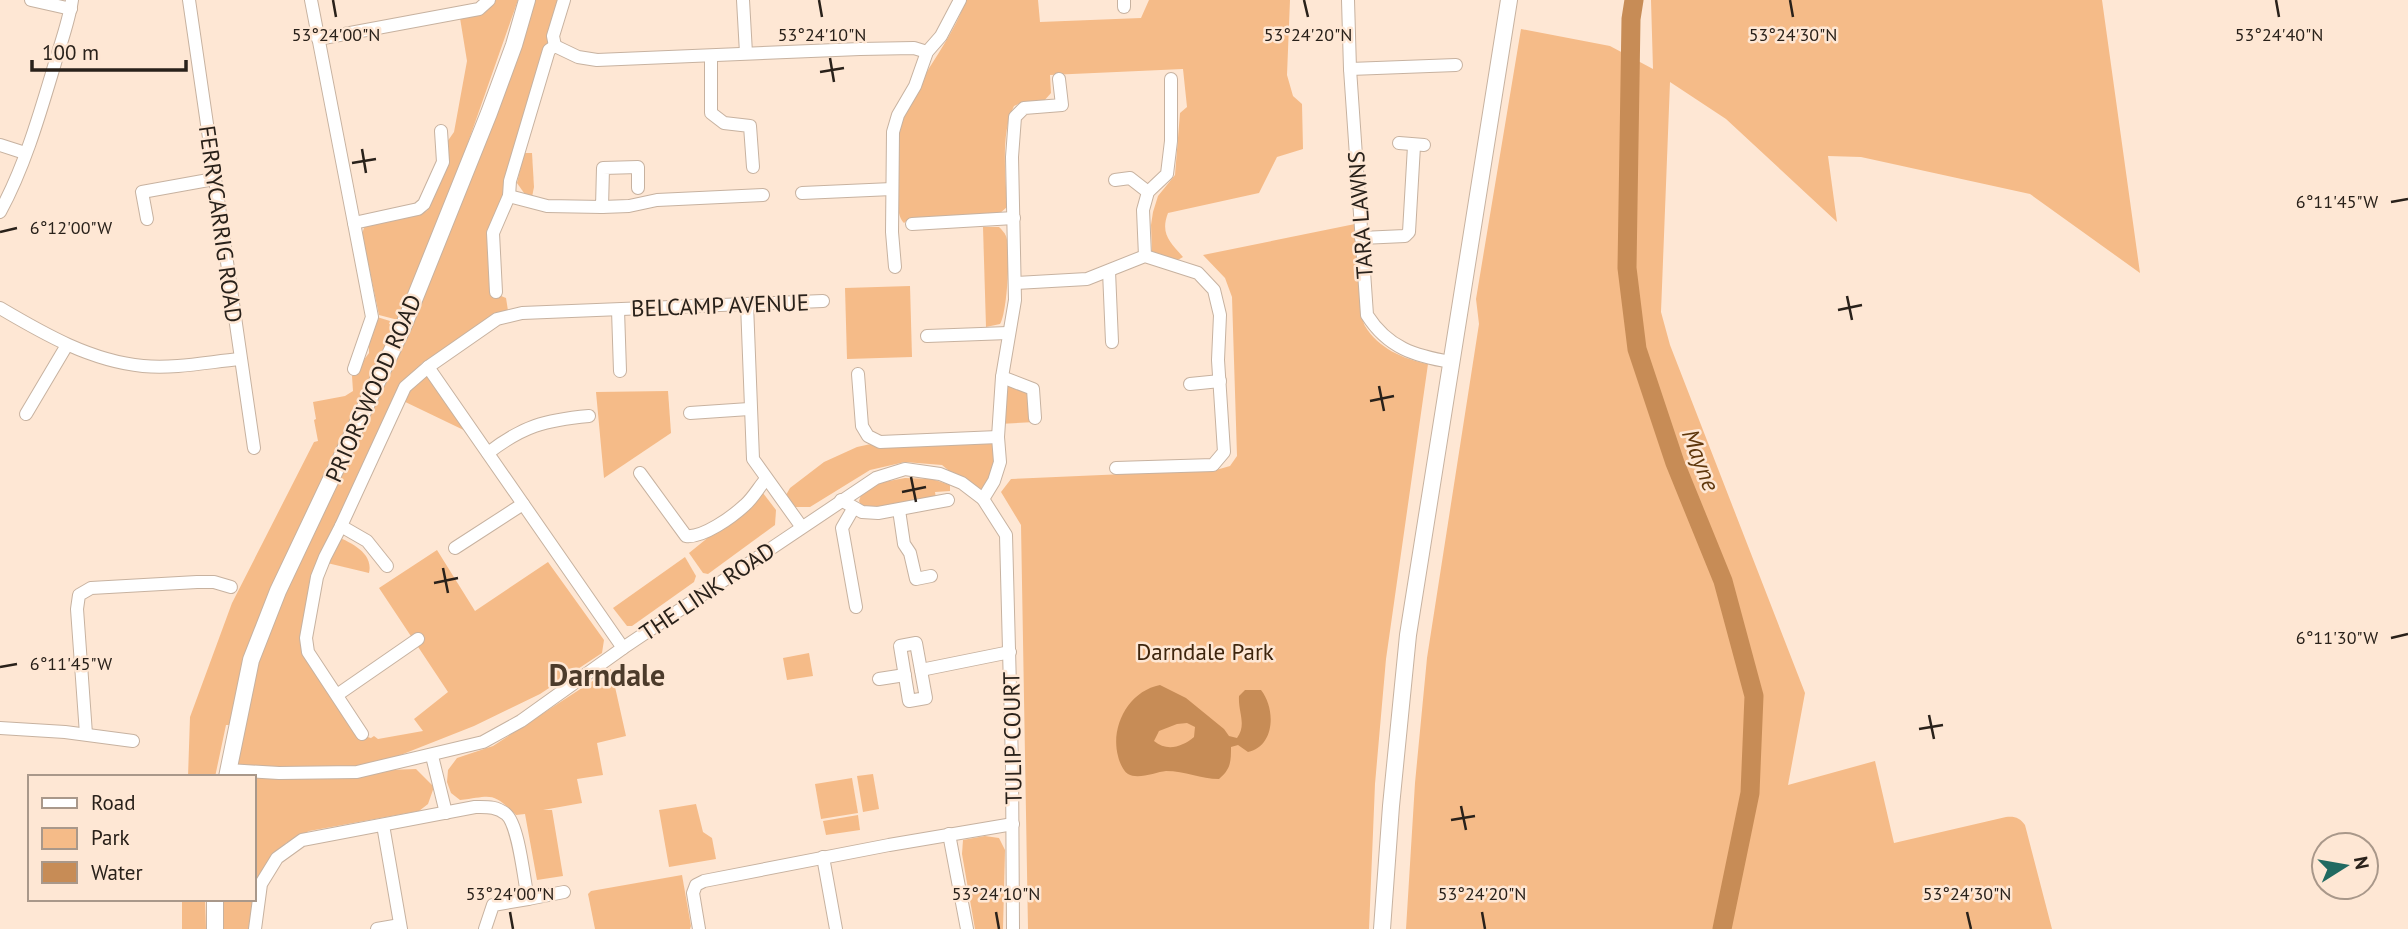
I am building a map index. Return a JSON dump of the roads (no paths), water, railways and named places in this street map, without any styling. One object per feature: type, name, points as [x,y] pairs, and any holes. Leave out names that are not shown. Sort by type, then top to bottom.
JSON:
[{"type":"main road","name":"PRIORSWOOD ROAD","points":[[228,773],[239,711],[256,649],[278,591],[404,326],[489,113],[527,0]]},
{"type":"main road","points":[[1382,929],[1405,662],[1509,0]]},
{"type":"main road","points":[[215,901],[215,929]]},
{"type":"street","points":[[0,212],[26,153],[71,5],[30,0]]},
{"type":"street","name":"FERRYCARRIG ROAD","points":[[189,0],[254,448]]},
{"type":"street","points":[[310,0],[372,317],[354,369]]},
{"type":"street","points":[[318,38],[479,9],[489,0]]},
{"type":"street","points":[[496,292],[493,233],[509,197],[510,181],[548,55],[555,46],[553,36],[564,0]]},
{"type":"street","points":[[743,0],[746,53]]},
{"type":"street","points":[[895,267],[893,132],[898,115],[915,86],[927,52],[941,36],[960,0]]},
{"type":"street","name":"TARA LAWNS","points":[[1349,0],[1350,69],[1367,315],[1374,327],[1399,349],[1414,355],[1451,362]]},
{"type":"street","points":[[555,46],[578,57],[597,60],[914,48],[927,52]]},
{"type":"street","points":[[711,56],[711,113],[724,123],[750,125],[753,167]]},
{"type":"street","points":[[1350,69],[1456,65]]},
{"type":"street","points":[[983,499],[994,481],[1000,462],[998,437],[1002,377],[1015,300],[1015,117],[1024,108],[1062,105],[1059,79]]},
{"type":"street","points":[[1145,256],[1143,210],[1148,192],[1167,174],[1171,141],[1171,79]]},
{"type":"street","points":[[354,223],[418,209],[424,204],[443,162],[441,131]]},
{"type":"street","points":[[1361,238],[1405,236],[1409,232],[1419,145],[1399,143]]},
{"type":"street","points":[[0,145],[26,153]]},
{"type":"street","points":[[602,207],[603,168],[638,167],[638,188]]},
{"type":"street","points":[[1115,180],[1130,178],[1148,192]]},
{"type":"street","points":[[147,219],[142,192],[215,179]]},
{"type":"street","points":[[802,193],[892,189]]},
{"type":"street","points":[[509,197],[547,206],[602,207],[629,206],[657,200],[763,195]]},
{"type":"street","points":[[912,224],[1013,218]]},
{"type":"street","points":[[1016,283],[1087,279],[1145,256],[1198,273],[1214,290],[1220,315],[1218,360],[1224,452],[1213,465],[1116,468]]},
{"type":"street","points":[[1109,271],[1112,342]]},
{"type":"street","name":"BELCAMP AVENUE","points":[[362,734],[308,652],[306,638],[317,577],[324,557],[405,387],[428,367],[497,319],[522,313],[823,301]]},
{"type":"street","points":[[747,304],[753,460],[801,526]]},
{"type":"street","points":[[0,308],[66,345],[143,366],[173,366],[240,359]]},
{"type":"street","name":"BELCAMP AVENUE","points":[[618,310],[620,370]]},
{"type":"street","points":[[928,336],[1008,333]]},
{"type":"street","points":[[26,414],[66,345]]},
{"type":"street","points":[[428,367],[624,648]]},
{"type":"street","points":[[858,374],[862,426],[867,436],[880,442],[998,437]]},
{"type":"street","points":[[1002,377],[1033,389],[1035,418]]},
{"type":"street","points":[[1190,384],[1220,381]]},
{"type":"street","points":[[690,413],[750,409]]},
{"type":"street","points":[[488,453],[530,426],[554,419],[589,416]]},
{"type":"street","name":"THE LINK ROAD","points":[[228,773],[357,772],[483,742],[521,722],[801,526],[876,478],[905,469],[940,474],[962,483],[983,499]]},
{"type":"street","points":[[640,473],[686,536],[691,537],[705,533],[744,506],[766,479]]},
{"type":"street","name":"TULIP COURT","points":[[983,499],[1006,535],[1013,929]]},
{"type":"street","points":[[841,500],[853,509],[878,513],[948,500]]},
{"type":"street","points":[[455,548],[523,503]]},
{"type":"street","points":[[853,509],[842,528],[856,607]]},
{"type":"street","points":[[899,510],[904,544],[910,553],[916,579],[931,576]]},
{"type":"street","points":[[341,526],[367,541],[387,566]]},
{"type":"street","points":[[86,734],[77,609],[79,595],[90,588],[197,582],[214,582],[231,587]]},
{"type":"street","points":[[337,695],[418,639]]},
{"type":"street","points":[[916,643],[926,698],[909,701],[905,674],[900,646],[916,643]]},
{"type":"street","name":"TULIP COURT","points":[[921,670],[1010,653]]},
{"type":"street","points":[[879,679],[905,674]]},
{"type":"street","points":[[0,729],[86,734],[133,741]]},
{"type":"street","points":[[432,756],[446,813]]},
{"type":"street","points":[[255,929],[261,884],[277,858],[302,840],[475,807],[494,807],[509,816],[514,828],[528,899]]},
{"type":"street","points":[[699,929],[693,893],[696,885],[822,858],[1013,824]]},
{"type":"street","points":[[377,929],[400,927],[383,825]]},
{"type":"street","points":[[949,834],[967,929]]},
{"type":"street","points":[[822,858],[836,929]]},
{"type":"street","points":[[485,929],[493,905],[564,892]]},
{"type":"water","points":[[1160,685],[1186,698],[1229,736],[1237,738],[1242,723],[1239,696],[1245,690],[1261,690],[1271,716],[1268,735],[1257,748],[1248,752],[1238,745],[1231,747],[1230,764],[1219,779],[1166,771],[1132,776],[1124,771],[1119,760],[1117,733],[1124,712],[1131,702],[1149,689]],"holes":[[[1187,723],[1195,727],[1194,737],[1179,746],[1169,747],[1154,741],[1159,731],[1177,724]]]},
{"type":"waterway","name":"Mayne","points":[[1634,0],[1631,19],[1627,268],[1637,349],[1675,463],[1723,581],[1754,696],[1750,793],[1722,929]]},
{"type":"district","name":"Darndale","points":[[607,674]]},
{"type":"park label","name":"Darndale Park","points":[[1205,651]]}]
